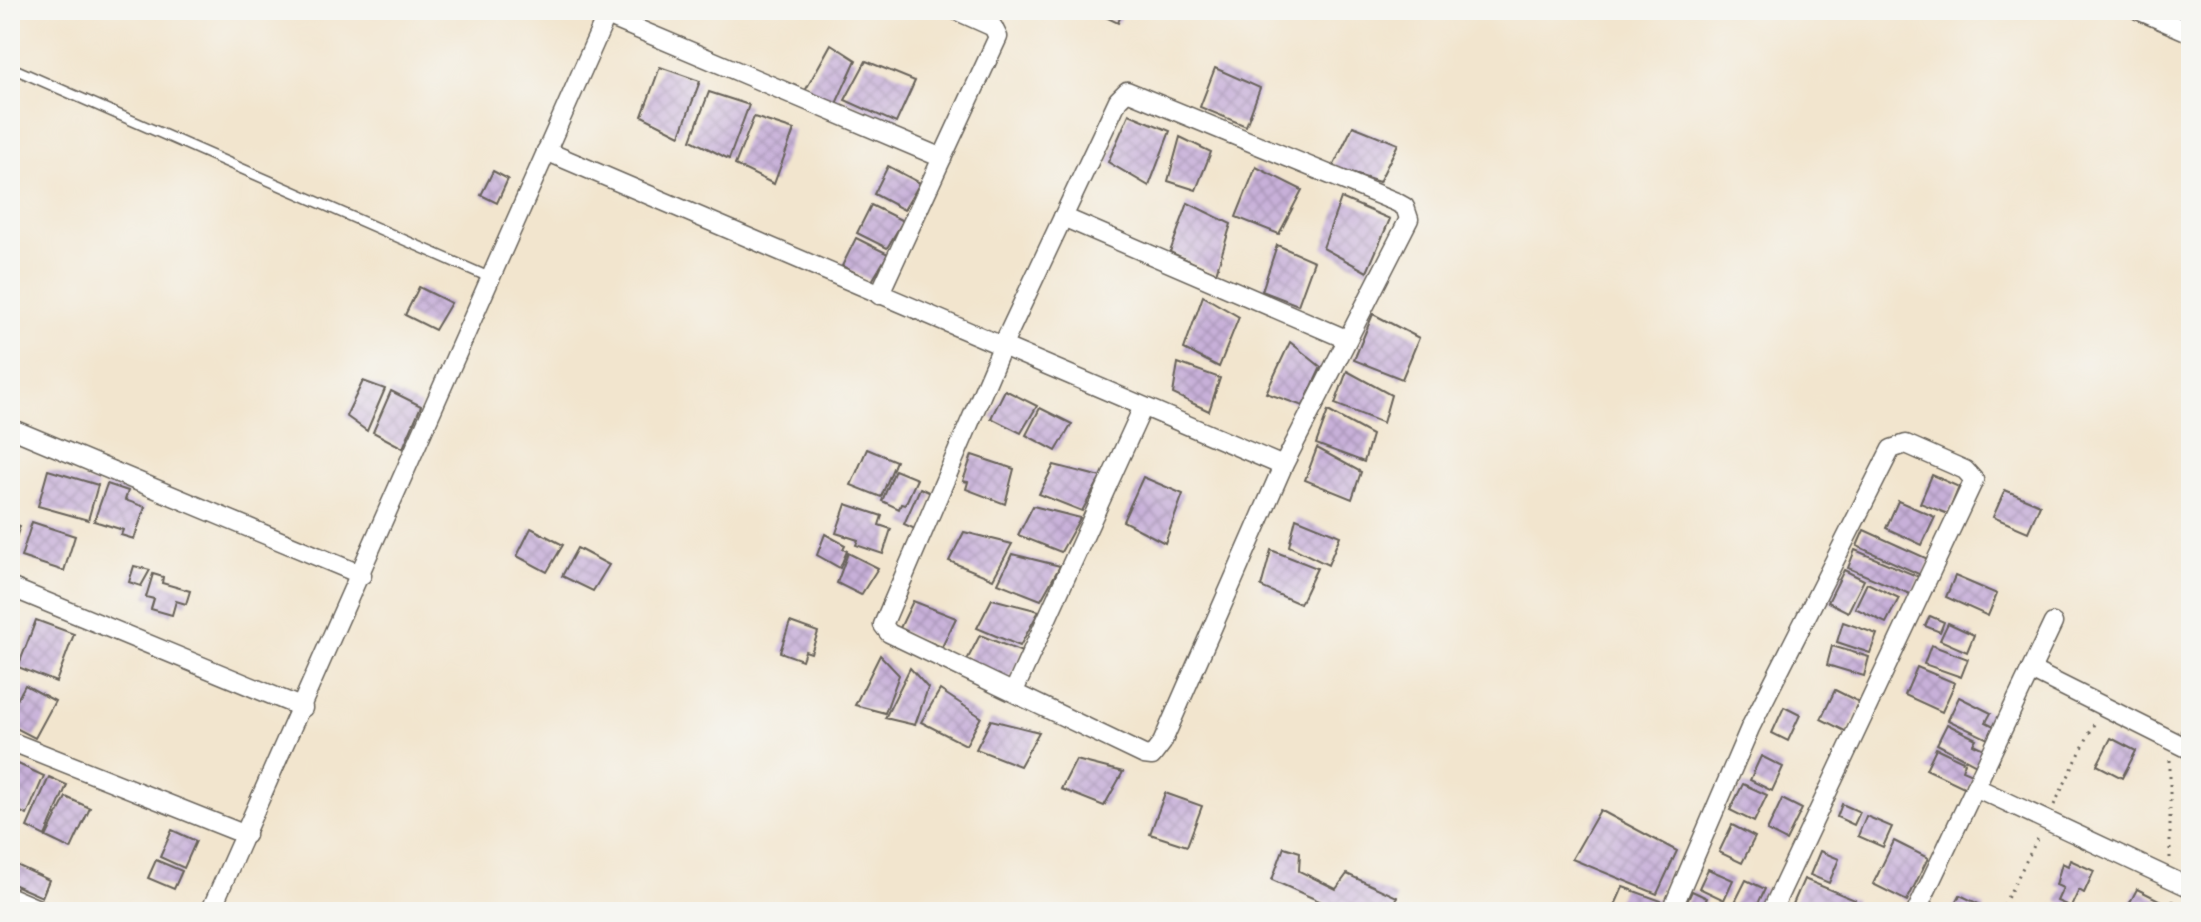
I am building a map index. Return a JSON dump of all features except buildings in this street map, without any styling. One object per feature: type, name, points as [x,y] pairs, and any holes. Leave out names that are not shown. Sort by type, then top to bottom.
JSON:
[{"type":"street","points":[[879,295],[998,37],[993,27],[955,10]]},
{"type":"street","points":[[2138,10],[2191,33]]},
{"type":"street","points":[[210,912],[362,575],[608,13],[942,158]]},
{"type":"street","points":[[1127,91],[1396,202],[1405,207],[1409,219],[1283,466],[1158,753],[1144,755],[889,633],[883,625],[1002,347],[1063,217],[1118,100],[1127,91]]},
{"type":"street","points":[[546,151],[1283,466]]},
{"type":"street","points":[[1063,217],[1346,339]]},
{"type":"street","points":[[1014,691],[1143,407]]},
{"type":"street","points":[[10,428],[362,575]]},
{"type":"street","points":[[1671,912],[1750,728],[1891,449],[1906,444],[1965,470],[1974,480],[1771,912]]},
{"type":"street","points":[[10,587],[303,708]]},
{"type":"street","points":[[1916,912],[2053,623]]},
{"type":"street","points":[[2031,670],[2191,750]]},
{"type":"street","points":[[10,741],[246,835]]},
{"type":"street","points":[[1975,787],[2191,888]]},
{"type":"street","points":[[10,897],[45,912]]},
{"type":"lane","points":[[10,67],[491,278]]},
{"type":"path","points":[[2172,740],[2169,777],[2173,912]]}]
